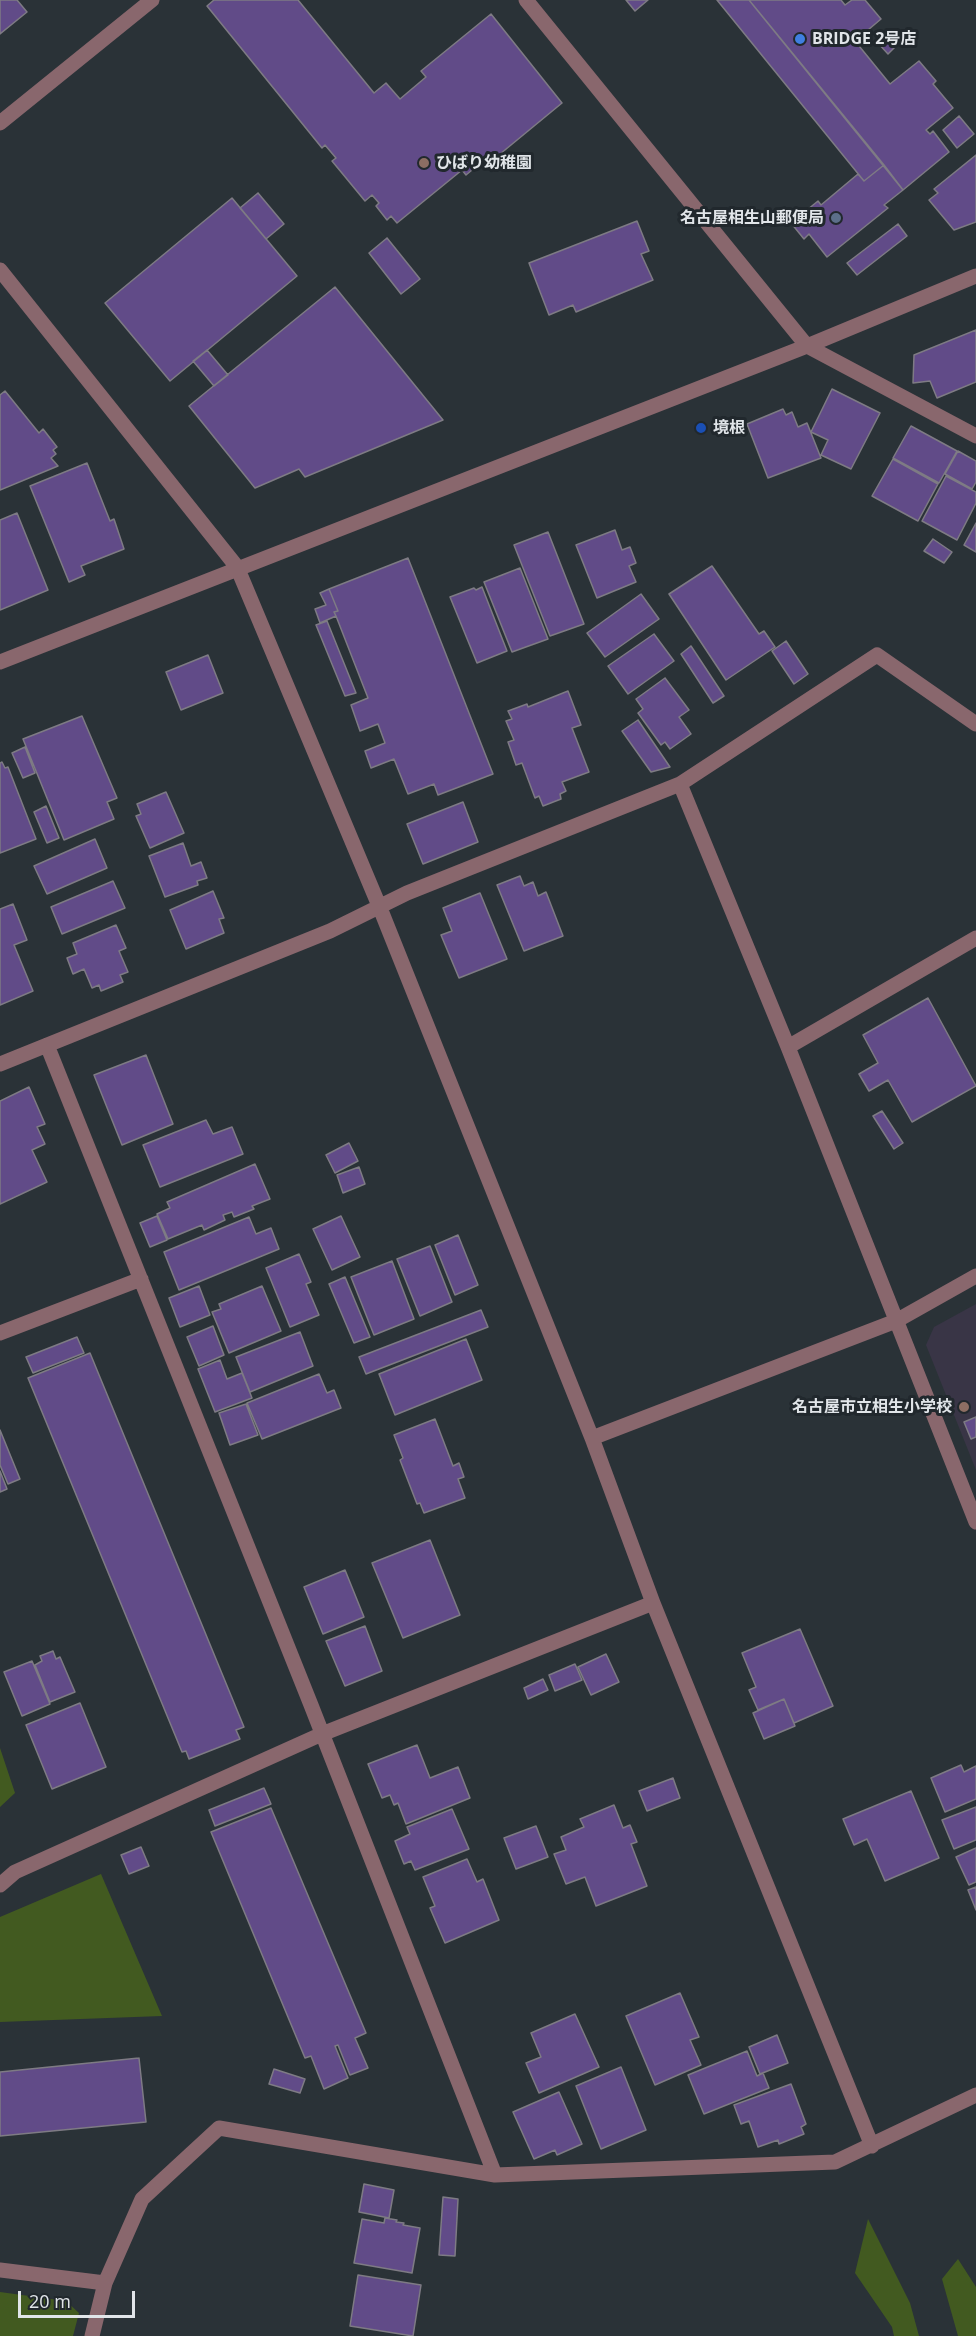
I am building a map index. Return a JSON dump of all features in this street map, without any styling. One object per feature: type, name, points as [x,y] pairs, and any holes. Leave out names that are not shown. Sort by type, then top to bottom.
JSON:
[{"type":"street","points":[[2,116],[152,0]]},
{"type":"street","points":[[526,0],[807,346],[976,436]]},
{"type":"street","points":[[0,270],[237,567],[380,908],[592,1438],[653,1603],[872,2146]]},
{"type":"street","points":[[0,662],[237,567],[387,511],[807,346],[976,276]]},
{"type":"street","points":[[0,1064],[330,931],[407,893],[680,784],[877,655],[976,724]]},
{"type":"street","points":[[680,784],[788,1047],[976,1522]]},
{"type":"street","points":[[788,1047],[976,938]]},
{"type":"street","points":[[47,1045],[495,2175]]},
{"type":"street","points":[[592,1438],[896,1321],[976,1276]]},
{"type":"street","points":[[0,1333],[141,1279]]},
{"type":"street","points":[[0,1885],[15,1872],[322,1734],[653,1603]]},
{"type":"street","points":[[92,2336],[105,2283],[142,2199],[219,2128],[495,2175],[835,2162],[976,2095]]},
{"type":"street","points":[[0,2270],[105,2283]]},
{"type":"shaded area","name":"名古屋市立相生小学校","points":[[976,1304],[976,1470],[926,1345],[934,1327]]},
{"type":"green space","points":[[0,1748],[15,1793],[0,1807]]},
{"type":"green space","points":[[101,1874],[162,2016],[0,2022],[0,1917]]},
{"type":"green space","points":[[868,2219],[910,2303],[919,2336],[894,2336],[892,2327],[855,2273]]},
{"type":"green space","points":[[958,2259],[976,2287],[976,2336],[958,2336],[942,2279]]},
{"type":"green space","points":[[0,2292],[66,2301],[79,2313],[73,2336],[0,2336]]},
{"type":"building","points":[[0,0],[17,0],[27,12],[0,34]]},
{"type":"building","points":[[214,0],[298,0],[374,93],[386,83],[400,99],[426,77],[421,71],[491,14],[562,103],[494,159],[490,155],[466,175],[462,170],[397,223],[391,216],[387,220],[376,206],[379,203],[372,195],[365,201],[332,161],[336,158],[325,145],[322,148],[207,6]]},
{"type":"building","points":[[626,0],[648,0],[635,11]]},
{"type":"building","points":[[717,0],[749,0],[884,165],[864,181]]},
{"type":"building","points":[[749,0],[841,0],[845,5],[852,0],[865,0],[881,19],[855,41],[890,84],[919,61],[936,81],[933,84],[953,108],[926,130],[930,134],[933,131],[949,152],[903,190]]},
{"type":"building","points":[[891,32],[900,42],[888,54],[878,43]]},
{"type":"building","points":[[959,116],[974,134],[957,148],[943,130]]},
{"type":"building","points":[[976,155],[976,222],[954,230],[929,200],[938,193],[934,189]]},
{"type":"building","points":[[884,165],[903,190],[884,205],[888,208],[827,257],[809,234],[804,239],[791,223],[818,201],[821,205],[858,174],[864,181]]},
{"type":"building","points":[[258,193],[284,224],[266,239],[240,208]]},
{"type":"building","points":[[232,198],[297,276],[170,381],[105,303]]},
{"type":"building","points":[[637,221],[649,251],[641,254],[653,280],[576,312],[573,305],[549,315],[529,263]]},
{"type":"building","points":[[898,224],[907,236],[857,275],[847,263]]},
{"type":"building","points":[[387,238],[420,279],[401,294],[369,253]]},
{"type":"building","points":[[335,287],[443,420],[305,477],[299,469],[255,488],[189,406]]},
{"type":"building","points":[[976,330],[976,382],[937,398],[930,381],[913,383],[914,355]]},
{"type":"building","points":[[207,350],[228,375],[214,386],[193,361]]},
{"type":"building","points":[[832,389],[880,413],[851,469],[821,455],[828,440],[811,432]]},
{"type":"building","points":[[5,391],[39,433],[43,429],[57,447],[53,450],[56,454],[51,458],[58,466],[0,490],[0,395]]},
{"type":"building","points":[[783,409],[786,415],[792,412],[798,427],[807,423],[821,458],[768,478],[747,424]]},
{"type":"building","points":[[911,426],[957,451],[939,483],[893,458]]},
{"type":"building","points":[[958,451],[976,461],[976,482],[972,489],[945,474]]},
{"type":"building","points":[[893,459],[938,484],[918,521],[872,496]]},
{"type":"building","points":[[87,463],[110,521],[114,519],[124,549],[81,566],[85,575],[69,582],[30,486]]},
{"type":"building","points":[[946,476],[976,492],[976,503],[957,540],[922,521]]},
{"type":"building","points":[[17,513],[48,590],[0,610],[0,520]]},
{"type":"building","points":[[976,523],[976,552],[964,545]]},
{"type":"building","points":[[615,530],[622,550],[630,547],[636,563],[629,566],[636,582],[597,598],[576,545]]},
{"type":"building","points":[[548,532],[584,624],[550,636],[514,545]]},
{"type":"building","points":[[933,539],[952,552],[944,563],[924,551]]},
{"type":"building","points":[[408,558],[493,774],[438,795],[434,784],[408,794],[394,759],[371,768],[365,751],[385,743],[378,724],[360,731],[351,705],[368,698],[334,612],[338,611],[329,589]]},
{"type":"building","points":[[712,566],[759,634],[764,631],[775,647],[726,680],[669,594]]},
{"type":"building","points":[[520,568],[548,639],[512,652],[484,582]]},
{"type":"building","points":[[482,587],[507,651],[477,663],[450,597]]},
{"type":"building","points":[[329,589],[338,611],[334,612],[336,616],[320,623],[315,609],[326,605],[320,593]]},
{"type":"building","points":[[641,594],[659,619],[605,657],[587,633]]},
{"type":"building","points":[[327,621],[356,693],[345,696],[316,625]]},
{"type":"building","points":[[654,634],[674,661],[628,694],[608,666]]},
{"type":"building","points":[[786,641],[808,674],[794,684],[772,651]]},
{"type":"building","points":[[691,646],[724,696],[713,703],[681,654]]},
{"type":"building","points":[[208,655],[223,693],[181,710],[166,672]]},
{"type":"building","points":[[665,678],[689,710],[679,717],[691,734],[670,749],[665,742],[661,745],[638,713],[643,709],[636,699]]},
{"type":"building","points":[[568,691],[581,725],[572,728],[589,772],[562,782],[566,791],[560,794],[561,799],[543,806],[539,796],[535,798],[522,763],[516,765],[508,742],[514,740],[506,721],[512,719],[508,711],[527,704],[528,707]]},
{"type":"building","points":[[82,716],[117,798],[107,802],[114,819],[64,840],[23,739]]},
{"type":"building","points":[[638,720],[670,767],[651,772],[622,731]]},
{"type":"building","points":[[25,747],[35,773],[23,778],[12,753]]},
{"type":"building","points":[[2,762],[5,768],[8,767],[36,839],[0,853],[0,763]]},
{"type":"building","points":[[166,792],[184,833],[150,848],[136,816],[141,814],[137,804]]},
{"type":"building","points":[[463,802],[478,842],[423,864],[407,824]]},
{"type":"building","points":[[46,806],[59,838],[47,843],[34,812]]},
{"type":"building","points":[[95,839],[107,868],[47,894],[34,866]]},
{"type":"building","points":[[183,843],[191,866],[201,862],[207,878],[197,881],[198,885],[165,897],[149,856]]},
{"type":"building","points":[[520,876],[524,886],[533,882],[538,896],[546,892],[563,936],[524,951],[497,885]]},
{"type":"building","points":[[113,881],[125,908],[62,934],[51,907]]},
{"type":"building","points":[[213,891],[224,918],[219,919],[224,933],[186,949],[170,910]]},
{"type":"building","points":[[480,893],[507,959],[459,978],[441,935],[452,931],[443,908]]},
{"type":"building","points":[[13,904],[27,940],[14,945],[33,991],[0,1005],[0,909]]},
{"type":"building","points":[[116,925],[126,948],[119,951],[128,972],[120,975],[123,982],[101,991],[99,985],[92,988],[84,969],[73,974],[67,958],[77,954],[73,943]]},
{"type":"building","points":[[928,998],[976,1086],[912,1122],[888,1080],[869,1091],[859,1074],[878,1063],[863,1035]]},
{"type":"building","points":[[146,1055],[173,1124],[122,1145],[94,1075]]},
{"type":"building","points":[[29,1087],[45,1124],[37,1127],[45,1144],[32,1150],[47,1182],[0,1204],[0,1101]]},
{"type":"building","points":[[882,1111],[903,1143],[894,1149],[873,1116]]},
{"type":"building","points":[[206,1120],[213,1134],[232,1127],[243,1154],[160,1187],[143,1145]]},
{"type":"building","points":[[349,1143],[358,1161],[335,1173],[326,1155]]},
{"type":"building","points":[[255,1164],[270,1199],[234,1217],[232,1212],[223,1215],[225,1220],[204,1230],[202,1225],[168,1239],[157,1214],[170,1208],[167,1202]]},
{"type":"building","points":[[359,1167],[365,1184],[343,1193],[337,1175]]},
{"type":"building","points":[[157,1216],[167,1240],[150,1247],[140,1223]]},
{"type":"building","points":[[341,1216],[360,1257],[332,1270],[313,1229]]},
{"type":"building","points":[[249,1217],[256,1234],[271,1228],[279,1249],[179,1290],[164,1252]]},
{"type":"building","points":[[458,1235],[478,1285],[455,1295],[435,1245]]},
{"type":"building","points":[[430,1246],[452,1302],[420,1316],[397,1259]]},
{"type":"building","points":[[299,1254],[311,1282],[306,1284],[319,1315],[290,1327],[266,1268]]},
{"type":"building","points":[[392,1261],[414,1319],[374,1335],[351,1277]]},
{"type":"building","points":[[345,1277],[370,1337],[354,1343],[329,1284]]},
{"type":"building","points":[[199,1286],[210,1315],[180,1327],[169,1298]]},
{"type":"building","points":[[262,1286],[281,1331],[229,1353],[212,1312],[221,1309],[219,1304]]},
{"type":"building","points":[[481,1310],[488,1327],[366,1374],[359,1357]]},
{"type":"building","points":[[213,1326],[224,1355],[199,1366],[187,1337]]},
{"type":"building","points":[[300,1332],[313,1366],[250,1392],[236,1357]]},
{"type":"building","points":[[77,1337],[84,1353],[33,1373],[26,1357]]},
{"type":"building","points":[[466,1339],[482,1380],[395,1415],[379,1374]]},
{"type":"building","points":[[90,1353],[244,1727],[236,1730],[240,1739],[189,1759],[186,1751],[182,1752],[28,1378]]},
{"type":"building","points":[[220,1360],[227,1379],[242,1373],[252,1398],[215,1412],[198,1369]]},
{"type":"building","points":[[319,1374],[327,1393],[334,1390],[341,1408],[262,1439],[247,1403]]},
{"type":"building","points":[[246,1404],[258,1435],[230,1445],[219,1413]]},
{"type":"building","points":[[976,1417],[976,1437],[971,1439],[964,1422]]},
{"type":"building","points":[[435,1419],[453,1466],[459,1463],[464,1477],[458,1479],[465,1498],[424,1513],[420,1503],[417,1504],[400,1460],[403,1458],[394,1435]]},
{"type":"building","points":[[0,1430],[20,1479],[8,1484],[0,1465]]},
{"type":"building","points":[[0,1471],[7,1489],[0,1492]]},
{"type":"building","points":[[430,1540],[460,1615],[403,1638],[372,1563]]},
{"type":"building","points":[[345,1570],[364,1617],[323,1634],[304,1587]]},
{"type":"building","points":[[365,1626],[382,1671],[345,1686],[326,1641]]},
{"type":"building","points":[[800,1629],[833,1706],[794,1723],[784,1699],[758,1710],[749,1690],[756,1687],[742,1653]]},
{"type":"building","points":[[53,1651],[56,1659],[60,1657],[75,1692],[50,1702],[35,1665],[42,1661],[40,1656]]},
{"type":"building","points":[[606,1654],[619,1682],[591,1695],[578,1667]]},
{"type":"building","points":[[32,1661],[50,1704],[22,1716],[4,1672]]},
{"type":"building","points":[[575,1664],[582,1680],[555,1691],[549,1675]]},
{"type":"building","points":[[543,1679],[548,1690],[528,1699],[524,1688]]},
{"type":"building","points":[[784,1699],[795,1726],[764,1739],[753,1713]]},
{"type":"building","points":[[80,1703],[106,1767],[52,1789],[26,1725]]},
{"type":"building","points":[[417,1745],[430,1778],[458,1767],[470,1798],[406,1824],[398,1803],[394,1805],[390,1795],[382,1798],[368,1764]]},
{"type":"building","points":[[961,1765],[964,1772],[976,1766],[976,1799],[945,1812],[931,1778]]},
{"type":"building","points":[[673,1778],[680,1798],[647,1811],[639,1791]]},
{"type":"building","points":[[264,1788],[271,1804],[215,1826],[209,1810]]},
{"type":"building","points":[[911,1791],[939,1858],[885,1881],[867,1839],[854,1845],[843,1819]]},
{"type":"building","points":[[614,1805],[623,1828],[630,1825],[637,1842],[631,1844],[647,1886],[596,1906],[585,1877],[566,1884],[554,1854],[566,1850],[561,1837],[584,1827],[580,1819]]},
{"type":"building","points":[[976,1807],[976,1840],[954,1849],[942,1820]]},
{"type":"building","points":[[271,1808],[366,2033],[355,2038],[368,2068],[350,2075],[338,2045],[335,2046],[348,2078],[324,2089],[311,2056],[305,2058],[211,1832]]},
{"type":"building","points":[[452,1809],[469,1849],[415,1870],[411,1861],[404,1864],[395,1841],[410,1834],[407,1827]]},
{"type":"building","points":[[536,1826],[548,1857],[516,1869],[504,1838]]},
{"type":"building","points":[[141,1847],[149,1866],[129,1874],[121,1855]]},
{"type":"building","points":[[976,1848],[976,1882],[969,1885],[956,1857]]},
{"type":"building","points":[[467,1859],[477,1882],[483,1879],[499,1920],[445,1943],[430,1908],[435,1906],[423,1877]]},
{"type":"building","points":[[976,1887],[976,1910],[968,1890]]},
{"type":"building","points":[[680,1993],[699,2037],[690,2040],[701,2065],[655,2085],[626,2016]]},
{"type":"building","points":[[575,2014],[599,2067],[539,2093],[526,2063],[541,2057],[531,2033]]},
{"type":"building","points":[[777,2035],[788,2063],[760,2074],[749,2047]]},
{"type":"building","points":[[747,2051],[757,2076],[763,2073],[769,2088],[704,2114],[688,2075]]},
{"type":"building","points":[[139,2058],[146,2122],[0,2136],[0,2072]]},
{"type":"building","points":[[621,2067],[646,2130],[601,2149],[576,2086]]},
{"type":"building","points":[[274,2069],[305,2079],[300,2093],[269,2084]]},
{"type":"building","points":[[791,2084],[806,2124],[801,2127],[804,2134],[779,2144],[778,2140],[758,2147],[749,2121],[741,2124],[734,2105]]},
{"type":"building","points":[[559,2092],[582,2144],[557,2155],[555,2150],[534,2159],[513,2112]]},
{"type":"building","points":[[364,2184],[394,2190],[389,2218],[359,2212]]},
{"type":"building","points":[[443,2197],[458,2199],[455,2256],[439,2255]]},
{"type":"building","points":[[385,2218],[420,2228],[412,2273],[354,2263],[362,2219],[384,2223]]},
{"type":"building","points":[[358,2275],[421,2285],[413,2336],[350,2326]]},
{"type":"place","name":"BRIDGE 2号店","points":[[800,39]]},
{"type":"place","name":"ひばり幼稚園","points":[[424,163]]},
{"type":"place","name":"名古屋相生山郵便局","points":[[836,218]]},
{"type":"place","name":"境根","points":[[701,428]]},
{"type":"place","name":"名古屋市立相生小学校","points":[[964,1407]]}]
